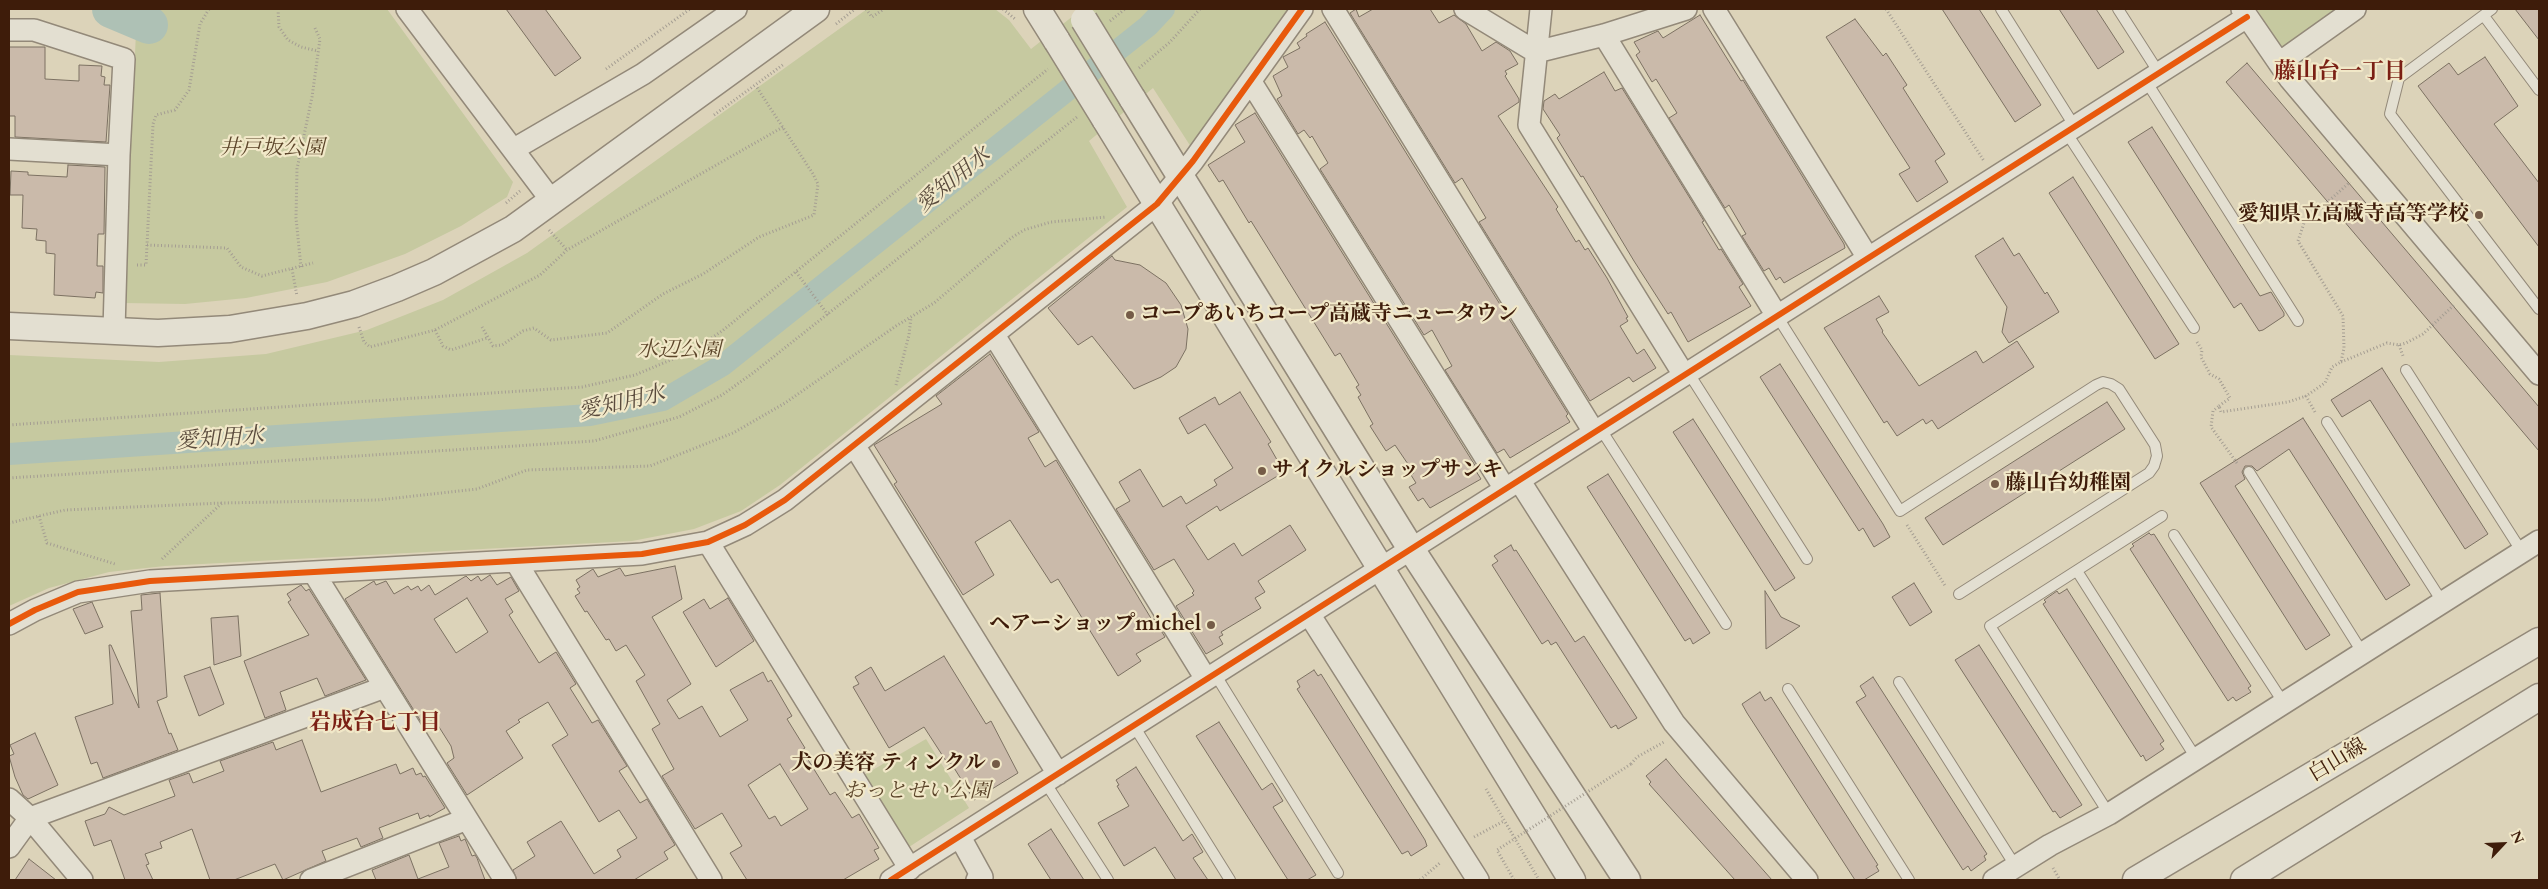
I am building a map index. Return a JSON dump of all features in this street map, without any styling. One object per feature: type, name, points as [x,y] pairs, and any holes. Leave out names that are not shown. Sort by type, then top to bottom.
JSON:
[{"type":"street","points":[[407,9],[544,190]]},
{"type":"street","points":[[514,150],[643,74],[736,9]]},
{"type":"street","points":[[9,326],[184,333],[270,324],[354,304],[434,272],[513,229],[544,190],[816,9]]},
{"type":"street","points":[[1037,9],[1572,880]]},
{"type":"street","points":[[9,624],[35,610],[78,592],[150,581],[642,554],[708,542],[745,525],[785,500],[1157,204],[1181,177],[1302,9]]},
{"type":"street","points":[[1333,9],[1597,430]]},
{"type":"street","points":[[1464,9],[1536,52],[1604,35],[1686,9]]},
{"type":"street","points":[[1541,9],[1529,125],[1686,374]]},
{"type":"street","points":[[1714,9],[1868,258]]},
{"type":"street","points":[[2279,63],[2355,9]]},
{"type":"street","points":[[891,880],[1308,614],[1381,570],[1597,430],[2152,77],[2245,13],[2290,79],[2539,374]]},
{"type":"street","points":[[1080,14],[1411,549],[1627,880]]},
{"type":"street","points":[[9,30],[34,30],[124,59],[114,330]]},
{"type":"street","points":[[1604,35],[1777,316]]},
{"type":"street","points":[[1251,82],[1512,485],[1674,723],[1807,880]]},
{"type":"street","points":[[9,149],[119,155]]},
{"type":"street","points":[[994,335],[1211,676]]},
{"type":"street","points":[[854,446],[1051,778]]},
{"type":"street","points":[[708,542],[910,868]]},
{"type":"street","points":[[1994,880],[2050,845],[2109,814],[2531,546]]},
{"type":"street","points":[[516,562],[711,880]]},
{"type":"street","points":[[314,573],[505,880]]},
{"type":"street","points":[[1308,614],[1478,880]]},
{"type":"street","name":"白山線","points":[[2136,880],[2539,641]]},
{"type":"street","points":[[9,847],[30,818],[385,687]]},
{"type":"street","points":[[2244,880],[2539,697]]},
{"type":"street","points":[[9,799],[30,818],[82,880]]},
{"type":"street","points":[[311,880],[467,819]]},
{"type":"street","points":[[960,837],[982,877],[977,880]]},
{"type":"lane","points":[[2001,9],[2070,129],[2194,328]]},
{"type":"lane","points":[[2118,9],[2152,77],[2298,321]]},
{"type":"lane","points":[[2492,9],[2398,78],[2390,114],[2539,309]]},
{"type":"lane","points":[[2484,16],[2539,90]]},
{"type":"lane","points":[[1777,316],[1900,511],[2096,385],[2102,382],[2111,384],[2119,389],[2155,445],[2157,456],[2154,466],[2149,473],[1959,594]]},
{"type":"lane","points":[[2406,370],[2531,546]]},
{"type":"lane","points":[[1686,374],[1807,559]]},
{"type":"lane","points":[[2327,422],[2443,603]]},
{"type":"lane","points":[[1597,430],[1726,624]]},
{"type":"lane","points":[[2249,472],[2362,652]]},
{"type":"lane","points":[[2109,814],[1990,626],[2162,516]]},
{"type":"lane","points":[[2174,534],[2283,702]]},
{"type":"lane","points":[[2077,571],[2196,758]]},
{"type":"lane","points":[[1211,676],[1338,873]]},
{"type":"lane","points":[[1899,682],[2016,867]]},
{"type":"lane","points":[[1788,689],[1909,880]]},
{"type":"lane","points":[[1134,726],[1230,880]]},
{"type":"lane","points":[[1051,778],[1108,880]]},
{"type":"path","points":[[116,265],[146,265],[153,124],[156,115],[175,110],[189,90],[200,24],[208,9]]},
{"type":"path","points":[[278,9],[279,27],[288,40],[301,48],[318,51]]},
{"type":"path","points":[[602,72],[690,9]]},
{"type":"path","points":[[867,10],[872,17],[884,9]]},
{"type":"path","points":[[1119,15],[1125,9]]},
{"type":"path","points":[[1145,63],[1170,42],[1200,9]]},
{"type":"path","points":[[1886,9],[1987,166]]},
{"type":"path","points":[[301,267],[296,218],[297,170],[312,97],[320,39],[315,28]]},
{"type":"path","points":[[9,425],[582,387],[635,374],[692,351],[722,331],[1039,76]]},
{"type":"path","points":[[482,327],[493,346],[502,345],[523,331],[534,328],[551,340],[607,333],[664,294],[703,274],[759,237],[814,215],[818,184],[756,86]]},
{"type":"path","points":[[9,478],[594,441],[679,417],[722,395],[828,315],[1067,124]]},
{"type":"path","points":[[359,326],[364,342],[370,347],[436,330],[540,275],[567,250],[783,127]]},
{"type":"path","points":[[2341,362],[2344,348],[2343,316],[2298,241],[2300,230],[2304,223],[2366,168]]},
{"type":"path","points":[[503,207],[514,194],[544,190]]},
{"type":"path","points":[[9,522],[65,510],[222,502],[378,500],[477,489],[527,470],[650,466],[732,433],[784,403],[934,303],[1011,238],[1024,230],[1051,222],[1106,217],[1115,222]]},
{"type":"path","points":[[549,230],[567,250]]},
{"type":"path","points":[[147,246],[227,248],[240,267],[262,276],[313,263]]},
{"type":"path","points":[[292,269],[298,296]]},
{"type":"path","points":[[796,272],[828,315]]},
{"type":"path","points":[[2218,406],[2221,412],[2306,396],[2325,383],[2332,367],[2341,362],[2346,362],[2387,343],[2399,345],[2423,334],[2469,291]]},
{"type":"path","points":[[289,297],[307,293]]},
{"type":"path","points":[[894,391],[909,335],[911,317]]},
{"type":"path","points":[[2194,328],[2192,334],[2202,350],[2201,356],[2210,374],[2219,379],[2230,398],[2212,411],[2211,427],[2230,451],[2244,474],[2249,472]]},
{"type":"path","points":[[436,330],[443,346],[451,350],[487,338]]},
{"type":"path","points":[[2306,396],[2320,420],[2327,422]]},
{"type":"path","points":[[157,565],[222,502]]},
{"type":"path","points":[[1900,511],[1948,590],[1954,596],[1959,594]]},
{"type":"path","points":[[39,516],[47,543],[121,566]]},
{"type":"path","points":[[1514,880],[1496,850],[1632,764],[1638,757],[1671,738]]},
{"type":"path","points":[[1481,833],[1504,821]]},
{"type":"green space","name":"井戸坂公園","points":[[137,9],[387,9],[513,182],[507,197],[461,226],[405,254],[327,282],[246,298],[185,304],[124,303]]},
{"type":"green space","name":"水辺公園","points":[[867,9],[995,9],[1009,20],[1031,49],[1082,9],[1290,9],[1191,147],[1153,88],[1089,141],[1127,207],[780,485],[741,511],[694,529],[632,541],[165,566],[109,572],[49,588],[9,606],[9,355],[159,362],[266,354],[367,330],[443,300],[527,253]]},
{"type":"green space","points":[[2257,9],[2341,9],[2282,50]]},
{"type":"green space","name":"おっとせい公園","points":[[926,739],[969,808],[909,847],[864,775]]},
{"type":"building","points":[[506,9],[545,9],[581,58],[555,76]]},
{"type":"building","points":[[1356,9],[1359,17],[1373,9],[1430,9],[1439,23],[1454,15],[1466,24],[1482,51],[1496,42],[1510,51],[1518,64],[1505,71],[1507,74],[1505,76],[1519,102],[1498,116],[1558,207],[1556,209],[1576,242],[1579,240],[1585,250],[1588,248],[1607,278],[1628,317],[1626,318],[1628,321],[1620,326],[1637,354],[1644,349],[1656,368],[1633,382],[1629,377],[1590,401],[1479,222],[1486,218],[1462,178],[1455,183],[1350,13]]},
{"type":"building","points":[[1942,9],[1979,9],[2041,105],[2015,122]]},
{"type":"building","points":[[2059,9],[2096,9],[2124,52],[2098,69]]},
{"type":"building","points":[[2515,9],[2539,9],[2539,40]]},
{"type":"building","points":[[1700,15],[1741,81],[1743,80],[1844,244],[1845,248],[1784,283],[1780,277],[1776,280],[1769,268],[1764,271],[1742,236],[1746,234],[1729,205],[1725,208],[1669,118],[1677,113],[1656,79],[1652,82],[1636,55],[1640,52],[1634,42],[1658,31],[1663,38]]},
{"type":"building","points":[[1855,19],[1883,56],[1886,53],[1907,85],[1903,88],[1945,154],[1935,161],[1948,182],[1917,202],[1899,174],[1910,168],[1826,37]]},
{"type":"building","points":[[1325,22],[1568,414],[1566,416],[1570,422],[1510,458],[1504,449],[1497,453],[1445,370],[1452,366],[1432,330],[1424,335],[1320,169],[1328,163],[1312,136],[1310,138],[1304,130],[1298,134],[1277,99],[1282,96],[1273,76],[1288,67],[1283,57],[1300,48],[1297,43],[1307,36],[1306,34]]},
{"type":"building","points":[[9,47],[45,47],[45,79],[79,81],[79,65],[102,66],[101,76],[105,77],[104,85],[110,85],[106,142],[15,137],[15,116],[9,116]]},
{"type":"building","points":[[2485,57],[2518,106],[2494,124],[2539,183],[2539,247],[2418,86],[2449,63],[2458,75]]},
{"type":"building","points":[[2247,63],[2539,407],[2539,451],[2226,82]]},
{"type":"building","points":[[1604,72],[1615,91],[1622,88],[1704,221],[1702,222],[1719,250],[1721,249],[1743,284],[1739,287],[1751,306],[1688,342],[1671,312],[1668,314],[1634,261],[1583,176],[1581,177],[1557,138],[1560,135],[1543,109],[1544,101],[1555,94],[1559,99]]},
{"type":"building","points":[[1255,113],[1476,467],[1474,468],[1481,479],[1430,508],[1423,498],[1418,501],[1409,487],[1416,483],[1411,475],[1414,473],[1395,445],[1386,451],[1370,426],[1373,424],[1358,397],[1361,395],[1356,387],[1359,385],[1340,353],[1335,356],[1251,221],[1249,223],[1223,180],[1219,182],[1208,165],[1245,142],[1235,125]]},
{"type":"building","points":[[2152,127],[2260,296],[2271,292],[2284,313],[2284,316],[2263,330],[2259,331],[2241,303],[2234,308],[2128,142]]},
{"type":"building","points":[[68,165],[105,167],[104,234],[98,234],[97,266],[103,266],[103,293],[96,292],[95,298],[54,295],[55,254],[46,253],[46,241],[36,240],[37,229],[22,228],[23,195],[10,195],[11,171],[28,172],[28,175],[67,177]]},
{"type":"building","points":[[2073,177],[2179,344],[2155,359],[2049,193]]},
{"type":"building","points":[[2003,238],[2014,256],[2019,253],[2059,312],[2009,343],[2002,332],[2007,307],[1975,256]]},
{"type":"building","points":[[1112,256],[1115,260],[1140,265],[1166,283],[1181,305],[1188,329],[1186,349],[1176,367],[1161,377],[1134,389],[1092,336],[1078,345],[1048,308]]},
{"type":"building","points":[[1879,296],[1889,312],[1876,319],[1882,332],[1919,386],[1976,351],[1983,363],[2017,341],[2034,367],[1938,429],[1932,420],[1926,424],[1923,419],[1897,436],[1887,421],[1884,423],[1824,328]]},
{"type":"building","points":[[990,354],[1039,432],[1028,438],[1045,467],[1056,460],[1152,620],[1154,619],[1165,637],[1136,654],[1141,661],[1118,676],[1058,579],[1051,583],[1010,520],[975,542],[994,575],[963,595],[894,484],[897,482],[874,445],[942,404],[936,396]]},
{"type":"building","points":[[1780,364],[1890,537],[1874,547],[1863,528],[1859,531],[1760,377]]},
{"type":"building","points":[[2382,368],[2488,534],[2465,549],[2370,400],[2342,417],[2331,400]]},
{"type":"building","points":[[1240,392],[1271,442],[1268,444],[1284,472],[1220,511],[1217,506],[1186,526],[1208,560],[1234,543],[1242,556],[1290,525],[1306,550],[1258,581],[1265,592],[1255,598],[1261,608],[1221,632],[1223,635],[1219,637],[1223,644],[1206,654],[1176,606],[1194,595],[1192,593],[1194,591],[1174,559],[1154,570],[1116,509],[1130,501],[1119,482],[1140,469],[1163,507],[1181,496],[1186,504],[1217,485],[1214,480],[1233,468],[1205,424],[1188,434],[1179,418],[1215,397],[1219,405]]},
{"type":"building","points":[[2107,402],[2125,429],[1943,545],[1925,518]]},
{"type":"building","points":[[2303,418],[2410,585],[2386,600],[2289,449],[2257,471],[2252,466],[2245,466],[2242,472],[2245,479],[2235,486],[2330,635],[2306,650],[2200,483]]},
{"type":"building","points":[[1693,419],[1795,578],[1775,591],[1673,432]]},
{"type":"building","points":[[1608,474],[1710,633],[1693,644],[1690,638],[1685,641],[1587,487]]},
{"type":"building","points":[[2149,533],[2151,535],[2154,534],[2251,686],[2248,688],[2251,692],[2236,701],[2233,697],[2228,701],[2130,549],[2134,546],[2132,544]]},
{"type":"building","points":[[1511,545],[1575,642],[1584,636],[1637,718],[1618,729],[1616,725],[1611,728],[1556,642],[1551,645],[1548,640],[1542,644],[1492,565],[1498,561],[1494,556]]},
{"type":"building","points":[[675,566],[682,599],[652,617],[691,684],[667,700],[679,719],[702,706],[720,737],[748,720],[730,690],[763,672],[768,682],[771,680],[792,716],[787,719],[805,748],[802,750],[830,795],[835,792],[852,818],[859,814],[879,848],[874,850],[879,859],[843,880],[747,880],[730,853],[742,846],[722,813],[695,829],[662,776],[674,769],[652,729],[660,724],[636,681],[645,675],[626,645],[616,651],[609,639],[606,640],[575,596],[580,593],[577,589],[580,587],[576,580],[593,569],[598,577],[620,568],[625,576]],"holes":[[[780,764],[808,809],[781,826],[775,816],[769,819],[748,785]]]},
{"type":"building","points":[[490,575],[497,585],[511,577],[519,591],[505,599],[513,612],[509,615],[539,663],[556,652],[576,684],[570,688],[592,723],[598,720],[627,766],[619,771],[640,803],[647,799],[675,845],[664,852],[668,859],[634,880],[517,880],[513,870],[535,856],[527,842],[561,821],[594,874],[621,857],[617,850],[637,838],[619,810],[599,822],[552,745],[568,735],[548,702],[518,720],[520,722],[506,731],[523,758],[467,795],[447,763],[454,758],[451,746],[434,719],[423,725],[345,599],[374,581],[376,585],[386,581],[394,594],[408,586],[411,590],[418,586],[421,591],[429,585],[435,595],[466,576],[471,581],[478,576],[481,581]],"holes":[[[467,598],[488,632],[456,653],[434,619]]]},
{"type":"building","points":[[1914,583],[1932,612],[1910,626],[1892,597]]},
{"type":"building","points":[[301,585],[306,591],[309,589],[366,680],[325,696],[317,678],[280,692],[286,710],[265,718],[244,661],[309,635],[288,602],[291,600],[287,594]]},
{"type":"building","points":[[2067,589],[2164,741],[2160,744],[2164,749],[2146,761],[2143,755],[2141,757],[2043,604],[2046,602],[2044,600],[2057,591],[2059,594]]},
{"type":"building","points":[[1765,591],[1781,617],[1800,626],[1766,649]]},
{"type":"building","points":[[160,593],[167,697],[157,701],[169,734],[171,733],[178,750],[103,778],[97,762],[91,764],[75,717],[113,704],[109,645],[111,645],[139,708],[131,611],[142,610],[141,595]]},
{"type":"building","points":[[728,598],[754,641],[716,667],[683,612],[704,599],[710,609]]},
{"type":"building","points":[[92,602],[103,627],[85,634],[73,609]]},
{"type":"building","points":[[238,616],[241,656],[214,665],[211,618]]},
{"type":"building","points":[[1979,645],[2082,805],[2060,818],[2055,811],[2053,812],[1955,660]]},
{"type":"building","points":[[944,656],[986,724],[991,721],[1018,773],[974,800],[951,763],[948,764],[924,727],[889,748],[853,687],[859,684],[855,677],[871,667],[885,691]]},
{"type":"building","points":[[210,667],[224,704],[199,716],[184,676]]},
{"type":"building","points":[[1314,670],[1318,676],[1321,674],[1425,840],[1427,846],[1411,856],[1408,851],[1402,854],[1297,689],[1300,687],[1297,681]]},
{"type":"building","points":[[1873,677],[1987,854],[1984,856],[1986,860],[1971,871],[1968,866],[1963,870],[1856,702],[1866,696],[1860,686]]},
{"type":"building","points":[[1760,692],[1765,701],[1771,697],[1878,865],[1876,866],[1879,871],[1864,880],[1855,880],[1742,704]]},
{"type":"building","points":[[1219,722],[1262,790],[1272,783],[1283,801],[1273,807],[1316,875],[1307,880],[1288,880],[1196,736]]},
{"type":"building","points":[[35,733],[58,785],[28,799],[23,795],[15,777],[9,756],[14,754],[10,745]]},
{"type":"building","points":[[302,740],[321,792],[396,764],[400,774],[413,768],[416,775],[421,773],[423,777],[425,776],[445,808],[429,817],[429,815],[420,819],[418,813],[379,828],[383,838],[361,847],[357,838],[322,851],[326,861],[283,880],[275,864],[234,880],[210,880],[192,829],[160,842],[162,848],[145,854],[149,864],[146,865],[153,880],[125,880],[111,840],[94,846],[85,821],[105,814],[109,807],[124,815],[175,796],[169,780],[189,773],[193,783],[224,771],[220,761],[273,742],[276,750]]},
{"type":"building","points":[[1666,759],[1772,880],[1735,880],[1649,784],[1651,782],[1646,776]]},
{"type":"building","points":[[1136,767],[1183,841],[1192,834],[1203,852],[1193,858],[1208,880],[1176,880],[1155,847],[1124,866],[1098,823],[1129,806],[1117,786],[1119,785],[1116,780]]},
{"type":"building","points":[[1051,829],[1084,880],[1051,880],[1028,844]]},
{"type":"building","points":[[459,836],[461,841],[465,839],[472,856],[475,855],[477,858],[485,880],[376,880],[372,870],[409,855],[418,879],[449,867],[439,843]]},
{"type":"building","points":[[29,859],[56,880],[15,880]]},
{"type":"waterway","points":[[111,9],[149,25]]},
{"type":"waterway","name":"愛知用水","points":[[9,454],[590,415],[663,400],[723,365],[1148,26],[1164,9]]},
{"type":"cycle path","points":[[9,624],[35,610],[78,592],[150,581],[642,554],[708,542],[745,525],[785,500],[1157,204],[1193,161],[1302,9]]},
{"type":"cycle path","points":[[891,880],[2247,17]]},
{"type":"place","name":"愛知県立高蔵寺高等学校","points":[[2479,215]]},
{"type":"place","name":"コープあいちコープ高蔵寺ニュータウン","points":[[1130,315]]},
{"type":"place","name":"サイクルショップサンキ","points":[[1262,471]]},
{"type":"place","name":"藤山台幼稚園","points":[[1995,484]]},
{"type":"place","name":"ヘアーショップmichel","points":[[1211,625]]},
{"type":"place","name":"犬の美容 ティンクル","points":[[996,764]]},
{"type":"district","name":"藤山台一丁目","points":[[2340,73]]},
{"type":"district","name":"岩成台七丁目","points":[[375,724]]}]
